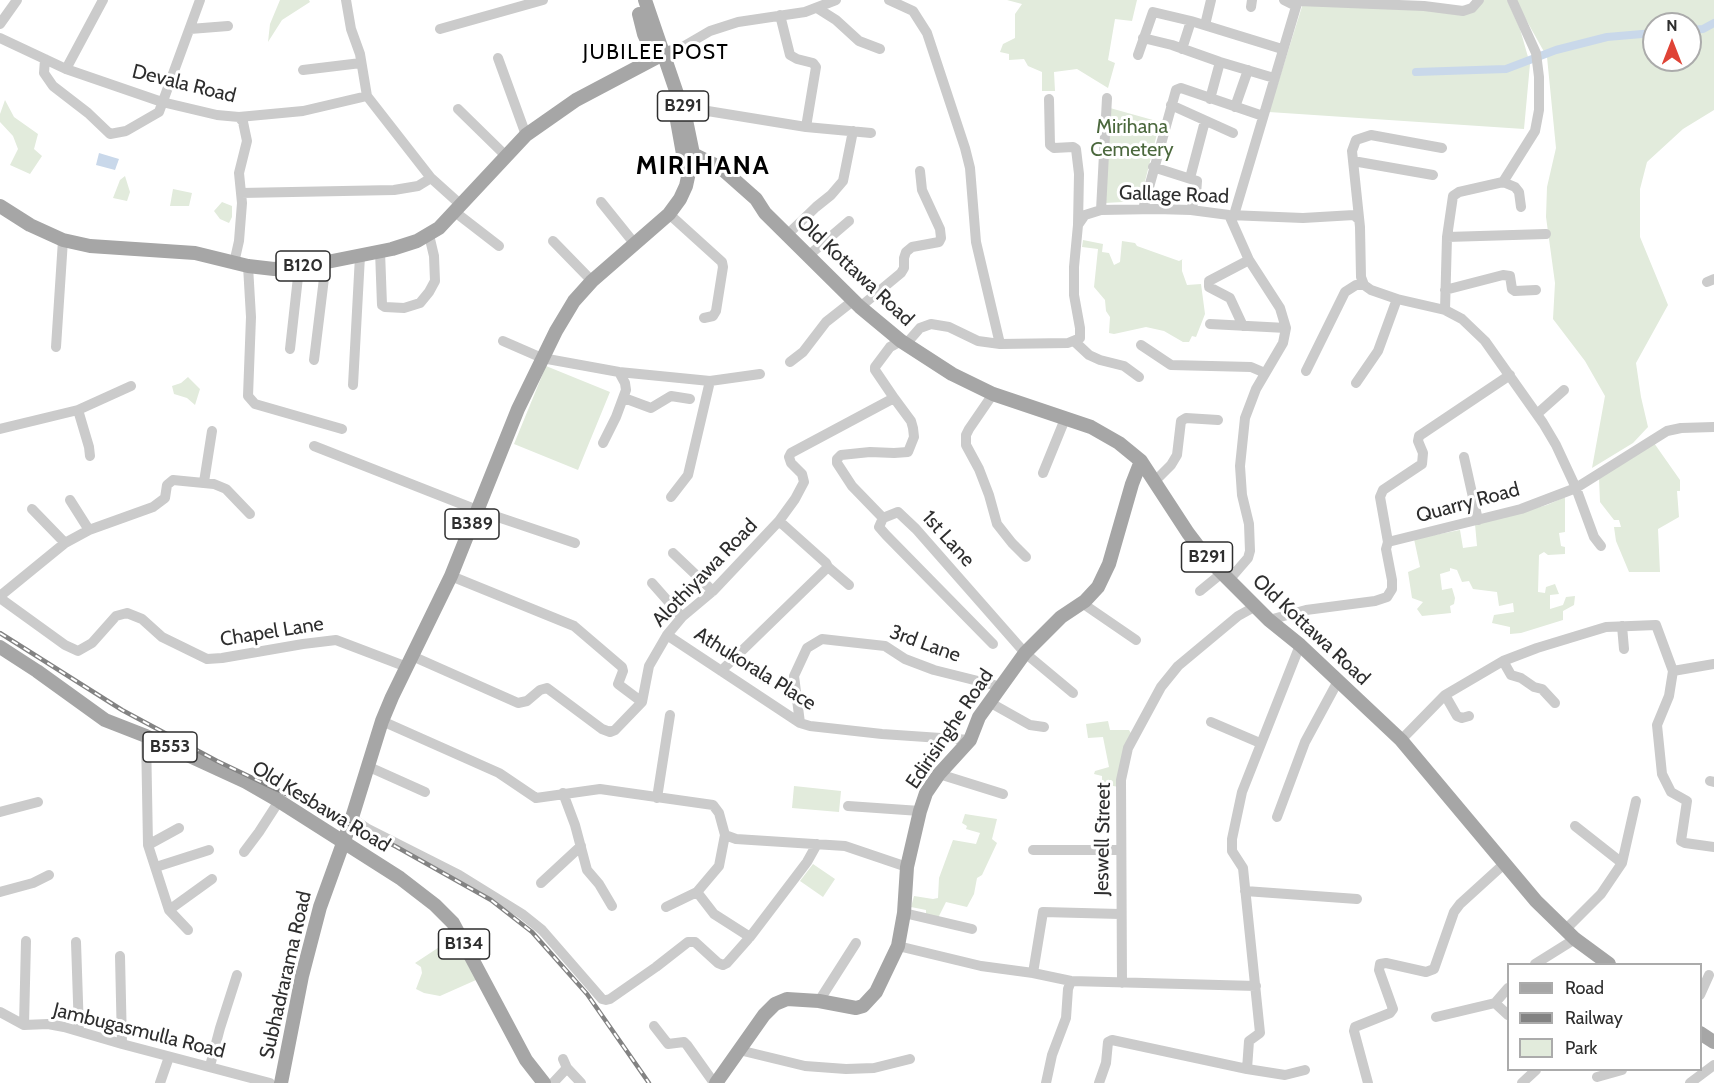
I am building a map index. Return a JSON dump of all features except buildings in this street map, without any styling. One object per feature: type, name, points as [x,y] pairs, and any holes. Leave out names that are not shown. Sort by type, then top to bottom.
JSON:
[{"type":"main road","points":[[636,0],[645,34],[663,58]]},
{"type":"main road","points":[[645,0],[663,58]]},
{"type":"main road","points":[[625,73],[641,56],[645,34]]},
{"type":"main road","name":"B120","points":[[0,206],[30,225],[63,240],[90,246],[195,254],[241,265],[274,269],[360,256],[417,241],[429,235],[458,209],[526,135],[576,100],[625,73],[663,58]]},
{"type":"main road","name":"B120","points":[[563,110],[578,105],[663,58]]},
{"type":"main road","name":"B291","points":[[663,58],[687,123],[687,159]]},
{"type":"main road","name":"B291","points":[[663,58],[687,159]]},
{"type":"main road","points":[[687,123],[706,154],[721,168]]},
{"type":"main road","name":"Old Kottawa Road","points":[[687,159],[721,168],[756,199],[765,213]]},
{"type":"main road","name":"Old Kottawa Road","points":[[687,159],[712,172],[750,204],[765,213],[857,304],[903,343],[952,374],[993,393],[1091,428],[1119,443],[1141,461],[1207,558],[1269,620],[1300,645],[1401,740],[1536,901],[1570,934],[1608,963]]},
{"type":"main road","name":"B389","points":[[343,842],[392,697],[452,576],[514,418],[542,358],[574,301],[592,281],[669,214],[680,200],[686,186],[687,159]]},
{"type":"main road","name":"B389","points":[[640,239],[667,206],[676,190],[687,159]]},
{"type":"main road","name":"Edirisinghe Road","points":[[715,1083],[764,1015],[775,1004],[787,999],[819,1001],[856,1008],[863,1006],[876,992],[898,946],[904,913],[907,867],[926,793],[939,774],[970,740],[989,702],[1025,653],[1060,617],[1082,603],[1098,587],[1109,564],[1141,461]]},
{"type":"main road","name":"Old Kesbawa Road","points":[[0,647],[105,720],[146,736],[246,782],[279,801],[400,878],[435,905],[453,923],[526,1060],[544,1083]]},
{"type":"main road","name":"Subhadrarama Road","points":[[281,1083],[302,976],[320,907],[343,842]]},
{"type":"street","points":[[0,24],[17,0]]},
{"type":"street","points":[[66,69],[103,0]]},
{"type":"street","points":[[45,58],[43,63],[47,80],[110,134],[126,131],[159,112],[201,0]]},
{"type":"street","points":[[346,0],[367,96],[430,178],[458,209],[499,246]]},
{"type":"street","points":[[440,29],[543,0]]},
{"type":"street","points":[[889,0],[913,11],[927,33],[965,147],[970,168],[976,242],[1000,344]]},
{"type":"street","points":[[1205,25],[1211,0]]},
{"type":"street","points":[[1284,0],[1424,3],[1464,11],[1472,8],[1479,0]]},
{"type":"street","points":[[1503,183],[1535,131],[1539,110],[1536,53],[1512,0]]},
{"type":"street","points":[[663,58],[710,31],[738,22],[805,12],[825,2],[836,20],[860,41],[880,49]]},
{"type":"street","points":[[1200,591],[1225,576],[1248,558],[1250,551],[1249,524],[1242,495],[1240,465],[1245,418],[1256,390],[1283,343],[1286,328],[1280,308],[1249,260],[1231,215],[1298,2]]},
{"type":"street","points":[[1138,54],[1153,12],[1205,25],[1282,49]]},
{"type":"street","points":[[780,15],[790,55],[813,63],[816,67],[806,127]]},
{"type":"street","points":[[1182,49],[1191,21]]},
{"type":"street","points":[[190,29],[228,26]]},
{"type":"street","name":"Devala Road","points":[[0,38],[66,69],[162,102],[217,115],[239,117],[303,111],[367,96]]},
{"type":"street","points":[[1143,38],[1274,78]]},
{"type":"street","points":[[498,58],[526,135]]},
{"type":"street","points":[[1210,99],[1220,62]]},
{"type":"street","points":[[303,70],[361,63]]},
{"type":"street","points":[[1235,107],[1248,70]]},
{"type":"street","points":[[1143,208],[1176,90],[1179,88],[1263,116]]},
{"type":"street","points":[[1101,210],[1107,98]]},
{"type":"street","points":[[993,644],[879,527],[883,518],[852,486],[837,463],[837,459],[841,455],[860,452],[908,452],[914,437],[911,421],[875,367],[890,347],[903,343],[920,328],[931,324],[949,327],[978,341],[1000,344],[1068,343],[1080,338],[1074,295],[1079,174],[1076,149],[1073,147],[1054,148],[1050,145],[1049,99]]},
{"type":"street","points":[[1171,105],[1233,133]]},
{"type":"street","points":[[683,107],[806,127],[871,133]]},
{"type":"street","points":[[458,109],[506,156]]},
{"type":"street","points":[[239,117],[243,122],[248,141],[239,173],[241,193],[238,241],[252,317],[248,396],[255,404],[342,429]]},
{"type":"street","points":[[1190,178],[1206,121]]},
{"type":"street","points":[[788,234],[843,181],[853,131]]},
{"type":"street","points":[[1442,148],[1371,135],[1356,140],[1352,151],[1360,226],[1361,278],[1364,285],[1371,290],[1445,310],[1462,319],[1485,340],[1556,445],[1576,488],[1594,537],[1600,546]]},
{"type":"street","points":[[1353,161],[1433,175]]},
{"type":"street","points":[[1153,167],[1197,181],[1191,210]]},
{"type":"street","points":[[790,362],[802,352],[826,322],[857,304],[901,273],[904,268],[903,258],[912,247],[939,243],[940,229],[922,190],[920,171]]},
{"type":"street","points":[[241,193],[394,190],[418,186],[430,178]]},
{"type":"street","points":[[1445,310],[1447,237],[1453,196],[1459,192],[1503,183],[1515,187],[1519,192],[1521,207]]},
{"type":"street","points":[[601,202],[640,239]]},
{"type":"street","name":"Gallage Road","points":[[1078,225],[1085,215],[1101,210],[1143,208],[1191,210],[1231,215],[1303,218],[1354,215],[1358,218]]},
{"type":"street","points":[[669,214],[722,262],[716,311],[712,316],[704,318]]},
{"type":"street","points":[[808,256],[849,220]]},
{"type":"street","points":[[1447,237],[1546,234]]},
{"type":"street","points":[[380,251],[382,304],[385,307],[395,308],[420,303],[435,280],[434,256],[429,235]]},
{"type":"street","points":[[56,347],[63,240]]},
{"type":"street","points":[[553,242],[592,281]]},
{"type":"street","points":[[353,385],[360,256]]},
{"type":"street","points":[[1243,326],[1230,298],[1209,287],[1209,281],[1249,260]]},
{"type":"street","points":[[314,360],[326,262]]},
{"type":"street","points":[[290,349],[298,277],[297,267]]},
{"type":"street","points":[[1444,290],[1503,275],[1510,276],[1512,289],[1515,291],[1536,290]]},
{"type":"street","points":[[1306,371],[1345,292],[1356,285],[1364,285]]},
{"type":"street","points":[[1356,383],[1378,351],[1397,298]]},
{"type":"street","points":[[1210,324],[1286,328]]},
{"type":"street","points":[[503,341],[542,358],[619,372],[710,381],[760,374]]},
{"type":"street","points":[[1074,341],[1089,355],[1100,360],[1116,362],[1139,377]]},
{"type":"street","points":[[1141,345],[1171,365],[1251,367],[1265,373]]},
{"type":"street","points":[[603,443],[624,398],[625,383],[619,372]]},
{"type":"street","points":[[1269,620],[1306,610],[1375,601],[1387,597],[1392,589],[1392,580],[1380,497],[1383,490],[1422,464],[1424,453],[1418,441],[1419,436],[1510,375]]},
{"type":"street","points":[[671,497],[688,475],[710,381]]},
{"type":"street","points":[[0,429],[13,428],[78,410],[131,386]]},
{"type":"street","points":[[1537,414],[1564,390]]},
{"type":"street","points":[[993,393],[969,429],[966,435],[966,445],[986,486],[998,524],[1012,543],[1026,556]]},
{"type":"street","points":[[624,398],[651,408],[671,396],[690,399]]},
{"type":"street","name":"Alothiyawa Road","points":[[642,702],[649,666],[667,635],[682,617],[712,591],[779,521],[795,499],[804,482],[802,474],[791,463],[789,457],[791,453],[894,398]]},
{"type":"street","points":[[78,410],[90,456]]},
{"type":"street","points":[[1043,473],[1065,418]]},
{"type":"street","points":[[1155,481],[1171,465],[1177,455],[1181,421],[1186,418],[1218,420]]},
{"type":"street","name":"Quarry Road","points":[[1388,542],[1521,509],[1576,488],[1667,431],[1681,428],[1714,428]]},
{"type":"street","points":[[204,482],[212,431]]},
{"type":"street","points":[[314,446],[477,510],[575,543]]},
{"type":"street","points":[[1464,457],[1478,520]]},
{"type":"street","name":"Chapel Lane","points":[[250,514],[226,489],[214,483],[173,480],[167,485],[165,498],[153,507],[89,530],[65,543],[0,597],[65,645],[78,651],[92,643],[116,616],[127,613],[142,619],[162,637],[207,659],[336,640],[410,661]]},
{"type":"street","points":[[70,500],[89,530]]},
{"type":"street","points":[[32,509],[65,543]]},
{"type":"street","name":"1st Lane","points":[[883,518],[898,512],[916,529],[1025,653]]},
{"type":"street","points":[[779,521],[849,585]]},
{"type":"street","points":[[673,553],[712,591]]},
{"type":"street","points":[[721,671],[828,567]]},
{"type":"street","points":[[410,661],[518,703],[527,701],[540,690],[547,688],[602,729],[610,732],[615,730],[642,702],[618,684],[623,671],[622,667],[574,626],[452,576]]},
{"type":"street","points":[[652,583],[682,617]]},
{"type":"street","points":[[1082,603],[1136,640]]},
{"type":"street","name":"Jeswell Street","points":[[1122,983],[1121,780],[1128,748],[1161,687],[1178,666],[1238,616],[1256,606]]},
{"type":"street","points":[[1401,740],[1444,695],[1503,661],[1606,627],[1656,625],[1673,671],[1668,696],[1657,724],[1662,774],[1671,792],[1687,801],[1681,840],[1685,843],[1714,847]]},
{"type":"street","points":[[1622,626],[1624,650]]},
{"type":"street","name":"Athukorala Place","points":[[667,635],[800,723],[882,734],[970,740]]},
{"type":"street","name":"3rd Lane","points":[[800,723],[794,676],[807,648],[822,639],[885,646],[905,659],[934,670],[1002,687]]},
{"type":"street","points":[[1247,1069],[1249,1041],[1260,1033],[1243,868],[1232,851],[1232,839],[1242,792],[1300,645]]},
{"type":"street","points":[[1025,653],[1073,693]]},
{"type":"street","points":[[1503,661],[1511,675],[1542,689],[1555,703]]},
{"type":"street","points":[[1673,671],[1714,664]]},
{"type":"street","points":[[1277,817],[1305,742],[1338,681]]},
{"type":"street","points":[[1444,695],[1457,716],[1462,718],[1469,716]]},
{"type":"street","points":[[989,702],[1030,725],[1044,727]]},
{"type":"street","points":[[657,798],[670,715]]},
{"type":"street","points":[[382,722],[499,773],[536,798],[600,789],[713,804],[725,835],[719,866],[697,892],[666,907]]},
{"type":"street","points":[[1211,722],[1260,743]]},
{"type":"street","points":[[146,736],[148,845],[169,910],[188,930]]},
{"type":"street","points":[[367,766],[425,792]]},
{"type":"street","points":[[939,774],[1004,794]]},
{"type":"street","points":[[563,793],[587,870],[599,884],[612,906]]},
{"type":"street","points":[[244,852],[279,801]]},
{"type":"street","points":[[1535,963],[1570,934],[1622,863],[1636,801]]},
{"type":"street","points":[[0,812],[38,802]]},
{"type":"street","points":[[848,806],[920,811]]},
{"type":"street","points":[[352,818],[368,829],[459,875],[522,914],[542,930],[602,999],[610,999],[688,942],[695,942],[723,965],[727,963],[750,937],[807,862],[817,844]]},
{"type":"street","points":[[1575,826],[1622,863]]},
{"type":"street","points":[[148,845],[179,828]]},
{"type":"street","points":[[725,835],[736,838],[845,846],[907,867]]},
{"type":"street","points":[[541,883],[581,846]]},
{"type":"street","points":[[156,867],[209,850]]},
{"type":"street","points":[[1034,850],[1120,850]]},
{"type":"street","points":[[1368,1083],[1354,1031],[1355,1027],[1390,1013],[1393,1009],[1379,970],[1380,964],[1386,963],[1426,972],[1434,969],[1454,912],[1504,864]]},
{"type":"street","points":[[0,892],[33,883],[50,875]]},
{"type":"street","points":[[169,910],[212,879]]},
{"type":"street","points":[[1245,891],[1358,899]]},
{"type":"street","points":[[697,892],[714,914],[750,937]]},
{"type":"street","points":[[1034,973],[1043,912],[1120,914]]},
{"type":"street","points":[[904,913],[972,929]]},
{"type":"street","points":[[24,1025],[26,940]]},
{"type":"street","points":[[76,942],[79,1031]]},
{"type":"street","points":[[819,1001],[856,943]]},
{"type":"street","points":[[898,946],[981,966],[1034,973],[1071,981],[1256,986]]},
{"type":"street","points":[[120,956],[122,1044]]},
{"type":"street","points":[[210,1066],[219,1028],[237,975]]},
{"type":"street","points":[[1702,992],[1709,975]]},
{"type":"street","points":[[1046,1083],[1052,1055],[1066,1018],[1068,989],[1071,981]]},
{"type":"street","points":[[1436,1017],[1496,1003],[1507,990]]},
{"type":"street","points":[[1496,1003],[1507,1013]]},
{"type":"street","name":"Jambugasmulla Road","points":[[0,1012],[24,1025],[48,1024],[79,1031],[270,1083]]},
{"type":"street","points":[[654,1026],[668,1044],[684,1042],[715,1083]]},
{"type":"street","points":[[1099,1083],[1106,1063],[1108,1042],[1112,1040],[1285,1075],[1305,1070]]},
{"type":"street","points":[[740,1050],[805,1065],[846,1069],[874,1068],[910,1059]]},
{"type":"street","points":[[160,1083],[168,1057]]},
{"type":"street","points":[[553,1083],[565,1064],[580,1083]]},
{"type":"street","points":[[1690,1083],[1714,1065]]},
{"type":"street","points":[[1522,1083],[1535,1071]]},
{"type":"street","points":[[1597,1077],[1618,1071]]},
{"type":"green space","points":[[280,0],[309,0],[310,2],[282,20],[268,42],[270,24]]},
{"type":"green space","points":[[1007,0],[1137,0],[1132,21],[1115,19],[1108,60],[1115,63],[1108,88],[1077,69],[1054,72],[1055,91],[1042,91],[1042,72],[1028,66],[1024,59],[1009,60],[1009,54],[1000,52],[1003,44],[1015,38],[1015,14],[1022,4]]},
{"type":"green space","points":[[1304,0],[1460,13],[1484,0],[1507,0],[1520,29],[1530,64],[1524,129],[1269,112]]},
{"type":"green space","points":[[1515,0],[1714,0],[1714,110],[1683,129],[1647,162],[1640,189],[1640,237],[1668,305],[1636,363],[1648,427],[1633,443],[1592,468],[1605,396],[1585,361],[1553,319],[1555,283],[1546,217],[1547,187],[1556,148],[1547,57]]},
{"type":"green space","points":[[5,100],[14,117],[38,134],[34,149],[42,156],[30,174],[10,165],[18,149],[13,136],[0,122]]},
{"type":"green space","name":"Mirihana Cemetery","points":[[1110,108],[1160,122],[1140,201],[1105,203]]},
{"type":"green space","points":[[125,176],[130,192],[127,201],[113,198],[120,180]]},
{"type":"green space","points":[[173,189],[192,193],[189,206],[170,206]]},
{"type":"green space","points":[[222,202],[232,206],[232,217],[229,223],[220,219],[214,211]]},
{"type":"green space","points":[[1083,240],[1103,244],[1102,252],[1109,253],[1114,265],[1120,262],[1122,241],[1135,243],[1137,246],[1179,261],[1183,259],[1182,271],[1187,285],[1201,284],[1205,314],[1196,337],[1192,336],[1189,342],[1183,342],[1164,331],[1146,327],[1109,333],[1110,317],[1106,311],[1105,300],[1094,287],[1098,249],[1082,247]]},
{"type":"green space","points":[[546,366],[610,392],[578,470],[514,444]]},
{"type":"green space","points":[[188,377],[200,389],[195,405],[187,398],[174,394],[172,386]]},
{"type":"green space","points":[[1654,443],[1680,480],[1680,491],[1677,491],[1679,517],[1658,529],[1660,572],[1629,572],[1616,541],[1614,527],[1621,527],[1619,520],[1614,520],[1600,502],[1599,478]]},
{"type":"green space","points":[[1565,497],[1565,532],[1559,533],[1561,546],[1565,547],[1565,554],[1548,555],[1544,552],[1539,555],[1538,592],[1545,593],[1546,587],[1555,584],[1559,594],[1550,595],[1550,609],[1563,605],[1566,597],[1575,596],[1574,605],[1563,611],[1563,620],[1521,633],[1510,634],[1510,627],[1492,623],[1494,615],[1514,612],[1513,603],[1499,606],[1497,592],[1473,589],[1469,581],[1462,582],[1457,570],[1450,568],[1450,571],[1440,574],[1442,590],[1452,588],[1455,598],[1454,604],[1450,606],[1451,613],[1422,616],[1417,609],[1423,602],[1412,598],[1408,572],[1420,567],[1414,539],[1460,530],[1463,548],[1477,546],[1475,524],[1547,505]]},
{"type":"green space","points":[[1108,721],[1110,730],[1129,730],[1132,735],[1119,787],[1102,784],[1102,776],[1094,774],[1095,771],[1109,767],[1103,737],[1088,738],[1086,724]]},
{"type":"green space","points":[[794,786],[841,791],[839,812],[792,808]]},
{"type":"green space","points":[[965,814],[997,819],[992,839],[997,843],[982,875],[977,878],[974,894],[967,907],[946,902],[938,918],[926,915],[926,910],[911,907],[914,896],[938,898],[939,878],[953,840],[976,844],[980,833],[966,829],[967,826],[962,823]]},
{"type":"green space","points":[[813,864],[835,879],[823,897],[800,881]]},
{"type":"green space","points":[[453,938],[476,980],[440,996],[416,989],[422,973],[421,967],[415,963]]},
{"type":"water","points":[[99,153],[119,159],[115,170],[96,165]]},
{"type":"waterway","points":[[1702,29],[1714,23]]},
{"type":"waterway","points":[[1416,72],[1506,69],[1556,50],[1607,37],[1642,34]]},
{"type":"railway","points":[[0,633],[122,710],[217,761],[395,846],[491,900],[532,932],[587,994],[649,1083]]},
{"type":"district","name":"JUBILEE POST","points":[[656,53]]},
{"type":"district","name":"MIRIHANA","points":[[703,166]]}]
